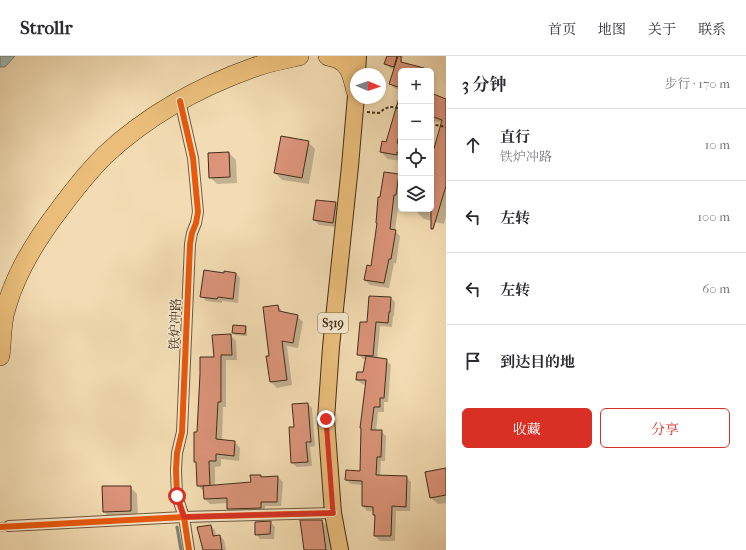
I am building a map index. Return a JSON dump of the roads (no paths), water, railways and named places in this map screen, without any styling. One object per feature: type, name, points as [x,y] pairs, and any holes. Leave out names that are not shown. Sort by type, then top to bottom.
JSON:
[{"type":"highway","points":[[0,298],[12,265],[33,230],[78,175],[106,145],[122,131],[151,111],[193,87],[254,61],[270,56]]},
{"type":"highway","points":[[0,356],[5,309],[20,270],[40,234],[83,178],[105,155],[153,117],[191,94],[257,66],[300,56]]},
{"type":"highway","points":[[328,56],[345,63],[350,70]]},
{"type":"main road","points":[[357,68],[358,56]]},
{"type":"main road","name":"S319","points":[[340,550],[333,513],[326,419],[331,347],[355,104]]},
{"type":"street","name":"铁炉冲路","points":[[180,101],[193,158],[198,212],[190,244],[182,432],[177,453],[176,470],[177,496],[184,517],[189,550]]},
{"type":"street","points":[[9,526],[184,517],[333,513]]},
{"type":"water","points":[[0,56],[15,56],[5,67],[0,67]]},
{"type":"waterway","points":[[177,527],[181,550]]},
{"type":"tunnel","points":[[0,527],[9,526]]}]
